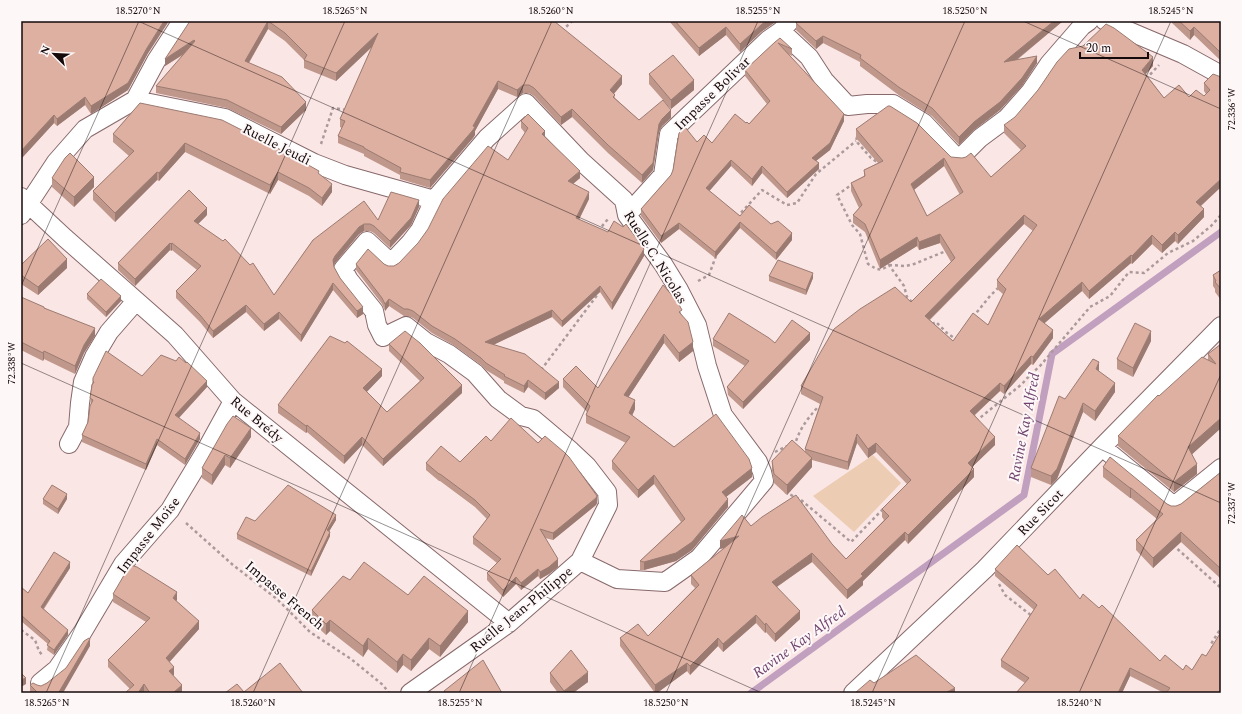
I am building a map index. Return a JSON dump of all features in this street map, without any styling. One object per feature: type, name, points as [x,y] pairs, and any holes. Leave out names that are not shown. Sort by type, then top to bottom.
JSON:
[{"type":"street","points":[[23,205],[56,162],[85,129],[136,100],[156,61],[182,21]]},
{"type":"street","points":[[785,26],[809,57],[824,80],[848,106],[893,104],[924,123],[956,156],[962,156],[980,138],[1007,118],[1030,92],[1049,64],[1082,26],[1089,21]]},
{"type":"street","points":[[1105,21],[1183,54],[1221,76]]},
{"type":"street","name":"Impasse Bolivar","points":[[625,208],[663,175],[669,134],[768,40],[785,26]]},
{"type":"street","name":"Ruelle Jeudi","points":[[136,100],[224,118],[314,163],[345,175],[434,200]]},
{"type":"street","name":"Ruelle C. Nicolas","points":[[434,200],[487,138],[526,103],[625,208],[663,264],[679,290],[696,325],[707,366],[723,415],[758,462],[764,481]]},
{"type":"street","points":[[434,200],[420,230],[410,244],[391,263],[367,241],[343,269],[349,280],[374,311],[377,325],[383,337],[406,326],[426,342],[449,354],[475,373],[498,399],[521,416],[533,418],[587,466],[607,492],[608,505],[580,561]]},
{"type":"street","name":"Rue Brédy","points":[[23,205],[65,238],[175,335],[233,400],[509,623]]},
{"type":"street","points":[[69,444],[78,426],[83,382],[94,357],[110,332],[136,300]]},
{"type":"street","name":"Rue Sicot","points":[[853,693],[985,569],[1221,326]]},
{"type":"street","name":"Impasse Moïse","points":[[40,682],[57,669],[82,633],[123,564],[170,510],[205,452],[233,400]]},
{"type":"street","points":[[1102,447],[1174,506],[1221,468]]},
{"type":"street","name":"Ruelle Jean-Philippe","points":[[410,693],[509,623],[580,561],[617,579],[665,582],[699,558],[764,481]]},
{"type":"path","points":[[558,36],[572,21]]},
{"type":"path","points":[[1143,82],[1173,50]]},
{"type":"path","points":[[734,221],[762,190],[787,205],[797,203],[816,174],[856,141],[867,104]]},
{"type":"path","points":[[314,163],[333,108],[349,110]]},
{"type":"path","points":[[856,141],[871,158],[878,162],[874,172]]},
{"type":"path","points":[[860,178],[837,195],[852,225],[860,234],[868,264],[878,270],[883,270],[889,265],[906,266],[950,249]]},
{"type":"path","points":[[596,235],[600,229],[625,208]]},
{"type":"path","points":[[972,424],[1022,384],[1040,366],[1090,307],[1110,296],[1129,272],[1144,273],[1168,253],[1193,241],[1212,226],[1221,215]]},
{"type":"path","points":[[679,290],[709,275],[717,254]]},
{"type":"path","points":[[889,265],[904,286],[907,297],[914,304]]},
{"type":"path","points":[[969,323],[990,296],[1003,283]]},
{"type":"path","points":[[538,373],[598,294],[594,289]]},
{"type":"path","points":[[929,319],[931,324],[936,322],[946,333],[956,340],[961,335]]},
{"type":"path","points":[[758,462],[796,441],[807,418],[818,407],[822,409],[826,405]]},
{"type":"path","points":[[764,481],[801,500],[851,542],[888,504]]},
{"type":"path","name":"Impasse French","points":[[170,510],[233,565],[277,599],[310,632],[351,659],[383,685],[389,693]]},
{"type":"path","points":[[1168,540],[1221,588]]},
{"type":"path","points":[[985,569],[996,580],[1005,595],[1034,617]]},
{"type":"path","points":[[1214,650],[1211,644],[1221,628]]},
{"type":"path","points":[[21,630],[35,640],[39,650],[57,669]]},
{"type":"shaded area","points":[[873,455],[901,483],[854,532],[813,496]]},
{"type":"building","points":[[21,21],[164,21],[128,83],[91,106],[85,97],[57,119],[54,115],[21,151]]},
{"type":"building","points":[[190,21],[268,21],[245,61],[282,77],[306,102],[281,127],[227,100],[156,86],[195,41],[194,40],[165,59]]},
{"type":"building","points":[[268,21],[554,21],[622,76],[610,90],[615,95],[613,97],[639,120],[663,100],[671,110],[659,124],[653,163],[642,175],[608,145],[572,109],[561,117],[534,88],[529,85],[523,85],[517,90],[498,81],[473,126],[475,127],[473,130],[430,180],[400,172],[401,168],[364,147],[338,136],[345,121],[340,119],[378,33],[336,73],[304,60],[307,55],[285,33]]},
{"type":"building","points":[[675,21],[766,21],[740,44],[726,27],[699,48]]},
{"type":"building","points":[[797,21],[1054,21],[1004,62],[1037,56],[1022,78],[1000,102],[974,122],[959,137],[932,108],[900,88],[860,58],[861,55],[823,36],[816,41],[796,23]]},
{"type":"building","points":[[1179,21],[1221,21],[1221,53],[1194,27],[1190,31]]},
{"type":"building","points":[[1106,24],[1114,28],[1153,57],[1142,70],[1164,98],[1179,85],[1189,97],[1196,90],[1204,96],[1210,90],[1204,83],[1213,74],[1221,77],[1221,179],[1196,202],[1204,209],[1178,235],[1175,232],[1162,245],[1152,235],[1132,256],[1131,255],[1089,291],[1082,282],[1039,319],[1053,330],[1033,357],[1031,356],[1004,386],[1000,383],[970,411],[995,437],[968,463],[974,469],[908,535],[905,532],[861,574],[863,576],[847,590],[812,553],[772,582],[800,611],[775,634],[766,623],[765,625],[756,615],[723,644],[718,638],[690,666],[687,663],[655,685],[620,638],[638,624],[648,636],[699,585],[691,575],[739,536],[720,541],[742,515],[751,526],[796,495],[832,544],[846,559],[889,516],[882,509],[911,480],[876,443],[868,449],[857,434],[848,462],[805,449],[823,397],[801,386],[834,329],[860,309],[895,287],[911,302],[955,258],[940,234],[919,242],[917,237],[880,260],[865,224],[853,215],[862,205],[851,183],[865,176],[864,170],[883,161],[856,129],[890,106],[917,123],[951,157],[962,158],[971,153],[991,177],[1026,146],[1004,125],[1015,117],[1038,90],[1057,62],[1069,49],[1083,46]],"holes":[[[944,158],[963,192],[927,216],[911,184]],[[1024,215],[1037,225],[997,280],[1006,289],[988,325],[973,313],[953,341],[925,316]]]},
{"type":"building","points":[[780,38],[792,49],[778,43],[844,114],[830,143],[812,158],[819,163],[787,192],[762,166],[752,179],[731,160],[706,188],[740,216],[749,205],[771,224],[778,221],[792,233],[776,253],[740,222],[715,252],[679,223],[661,236],[641,209],[671,175],[679,133],[685,127],[697,142],[704,135],[712,143],[735,114],[749,124],[770,101],[745,70]]},
{"type":"building","points":[[673,55],[694,80],[671,100],[649,74]]},
{"type":"building","points":[[140,103],[222,120],[319,171],[318,173],[332,184],[322,198],[309,188],[278,172],[270,185],[185,143],[159,173],[157,172],[115,213],[93,191],[134,151],[113,134]]},
{"type":"building","points":[[528,114],[545,131],[542,134],[580,171],[568,181],[589,192],[576,218],[608,232],[614,221],[623,227],[626,224],[644,249],[612,303],[600,286],[562,321],[552,310],[485,342],[525,354],[559,382],[545,393],[528,380],[524,386],[504,376],[505,375],[486,363],[455,339],[432,326],[413,311],[404,309],[389,299],[385,304],[356,264],[368,249],[388,266],[394,266],[399,263],[418,243],[428,229],[443,199],[488,146],[508,160],[528,128],[521,121]]},
{"type":"building","points":[[70,153],[94,177],[74,197],[52,178]]},
{"type":"building","points":[[189,190],[207,208],[194,221],[223,241],[225,239],[250,265],[253,263],[274,295],[313,240],[364,201],[378,220],[391,192],[419,200],[411,218],[390,241],[374,226],[364,224],[359,227],[335,256],[333,260],[334,267],[340,278],[363,307],[357,311],[333,283],[301,335],[279,312],[264,324],[246,305],[213,331],[200,315],[176,291],[201,266],[172,243],[170,243],[135,279],[118,263]]},
{"type":"building","points":[[48,239],[67,259],[38,287],[21,275],[21,265]]},
{"type":"building","points":[[778,260],[813,273],[806,290],[769,276]]},
{"type":"building","points":[[1221,270],[1221,289],[1215,282],[1216,281],[1213,275]]},
{"type":"building","points":[[101,279],[121,296],[106,312],[87,294]]},
{"type":"building","points":[[663,285],[677,301],[682,310],[679,312],[688,322],[693,342],[679,353],[664,334],[624,395],[635,400],[629,413],[674,447],[716,414],[749,459],[752,468],[722,492],[728,499],[692,542],[676,553],[644,562],[640,561],[685,519],[654,475],[638,490],[612,461],[630,437],[586,415],[590,406],[563,379],[576,366],[598,388]]},
{"type":"building","points":[[21,297],[44,308],[95,328],[84,345],[75,366],[21,342]]},
{"type":"building","points":[[729,313],[775,343],[792,320],[810,333],[743,402],[727,387],[749,361],[713,339]]},
{"type":"building","points":[[1135,323],[1151,331],[1133,368],[1117,359]]},
{"type":"building","points":[[405,331],[420,343],[462,385],[383,459],[362,437],[344,456],[307,425],[306,426],[278,405],[330,336],[345,343],[347,341],[382,369],[363,388],[387,412],[424,378],[389,344]]},
{"type":"building","points":[[1221,344],[1221,418],[1188,447],[1197,464],[1174,482],[1118,436],[1158,395],[1159,396],[1202,357],[1216,364],[1208,354]]},
{"type":"building","points":[[106,351],[142,376],[161,355],[176,361],[179,357],[186,363],[187,362],[207,381],[175,415],[200,433],[185,459],[157,439],[146,464],[82,435],[88,422],[90,406],[93,400],[90,398],[92,385],[94,382],[93,378]]},
{"type":"building","points":[[1093,359],[1099,362],[1096,369],[1115,383],[1095,411],[1083,403],[1057,469],[1051,476],[1031,468],[1059,396],[1065,399]]},
{"type":"building","points":[[233,416],[251,428],[230,458],[225,455],[212,475],[202,468]]},
{"type":"building","points":[[511,418],[538,443],[545,436],[564,452],[597,496],[553,533],[540,529],[558,559],[549,567],[540,572],[538,569],[521,583],[516,577],[503,590],[487,573],[501,559],[473,537],[490,515],[475,500],[426,463],[441,446],[460,462],[486,436],[491,441]]},
{"type":"building","points":[[792,440],[812,458],[787,485],[774,474],[772,461]]},
{"type":"building","points":[[1110,457],[1171,506],[1181,504],[1221,472],[1221,569],[1181,532],[1153,558],[1136,540],[1163,514],[1103,467]]},
{"type":"building","points":[[52,485],[67,494],[58,509],[43,499]]},
{"type":"building","points":[[288,485],[336,515],[327,530],[330,532],[311,571],[237,534],[246,517],[255,521]]},
{"type":"building","points":[[1017,545],[1048,575],[1055,569],[1080,599],[1083,594],[1099,608],[1102,605],[1160,661],[1165,655],[1183,670],[1186,665],[1192,670],[1202,654],[1206,656],[1221,632],[1221,693],[1166,693],[1170,688],[1130,668],[1118,693],[1016,693],[1029,678],[1001,660],[1037,605],[995,569]]},
{"type":"building","points":[[54,552],[70,562],[41,607],[68,630],[54,650],[47,645],[50,641],[21,615],[21,587],[28,593]]},
{"type":"building","points":[[364,562],[408,595],[424,576],[468,611],[440,646],[429,638],[411,660],[403,654],[397,662],[368,638],[363,646],[330,620],[326,624],[312,610],[343,576],[350,580]]},
{"type":"building","points":[[130,565],[137,567],[177,592],[173,598],[199,621],[166,658],[174,667],[169,671],[182,685],[173,693],[150,693],[144,684],[138,693],[125,693],[134,685],[108,660],[150,618],[113,594]]},
{"type":"building","points":[[89,638],[90,639],[58,693],[38,693],[30,685],[33,683],[41,686],[66,668],[84,641]]},
{"type":"building","points":[[571,650],[588,672],[564,691],[550,673]]},
{"type":"building","points":[[916,655],[955,688],[945,693],[855,693],[870,680],[874,683]]},
{"type":"building","points":[[483,660],[502,693],[446,693],[444,691]]},
{"type":"building","points":[[280,663],[303,693],[225,693],[237,684],[244,692]]},
{"type":"building","points":[[21,673],[26,678],[21,680]]},
{"type":"waterway","name":"Ravine Kay Alfred","points":[[751,693],[1024,495],[1052,354],[1221,232]]}]
